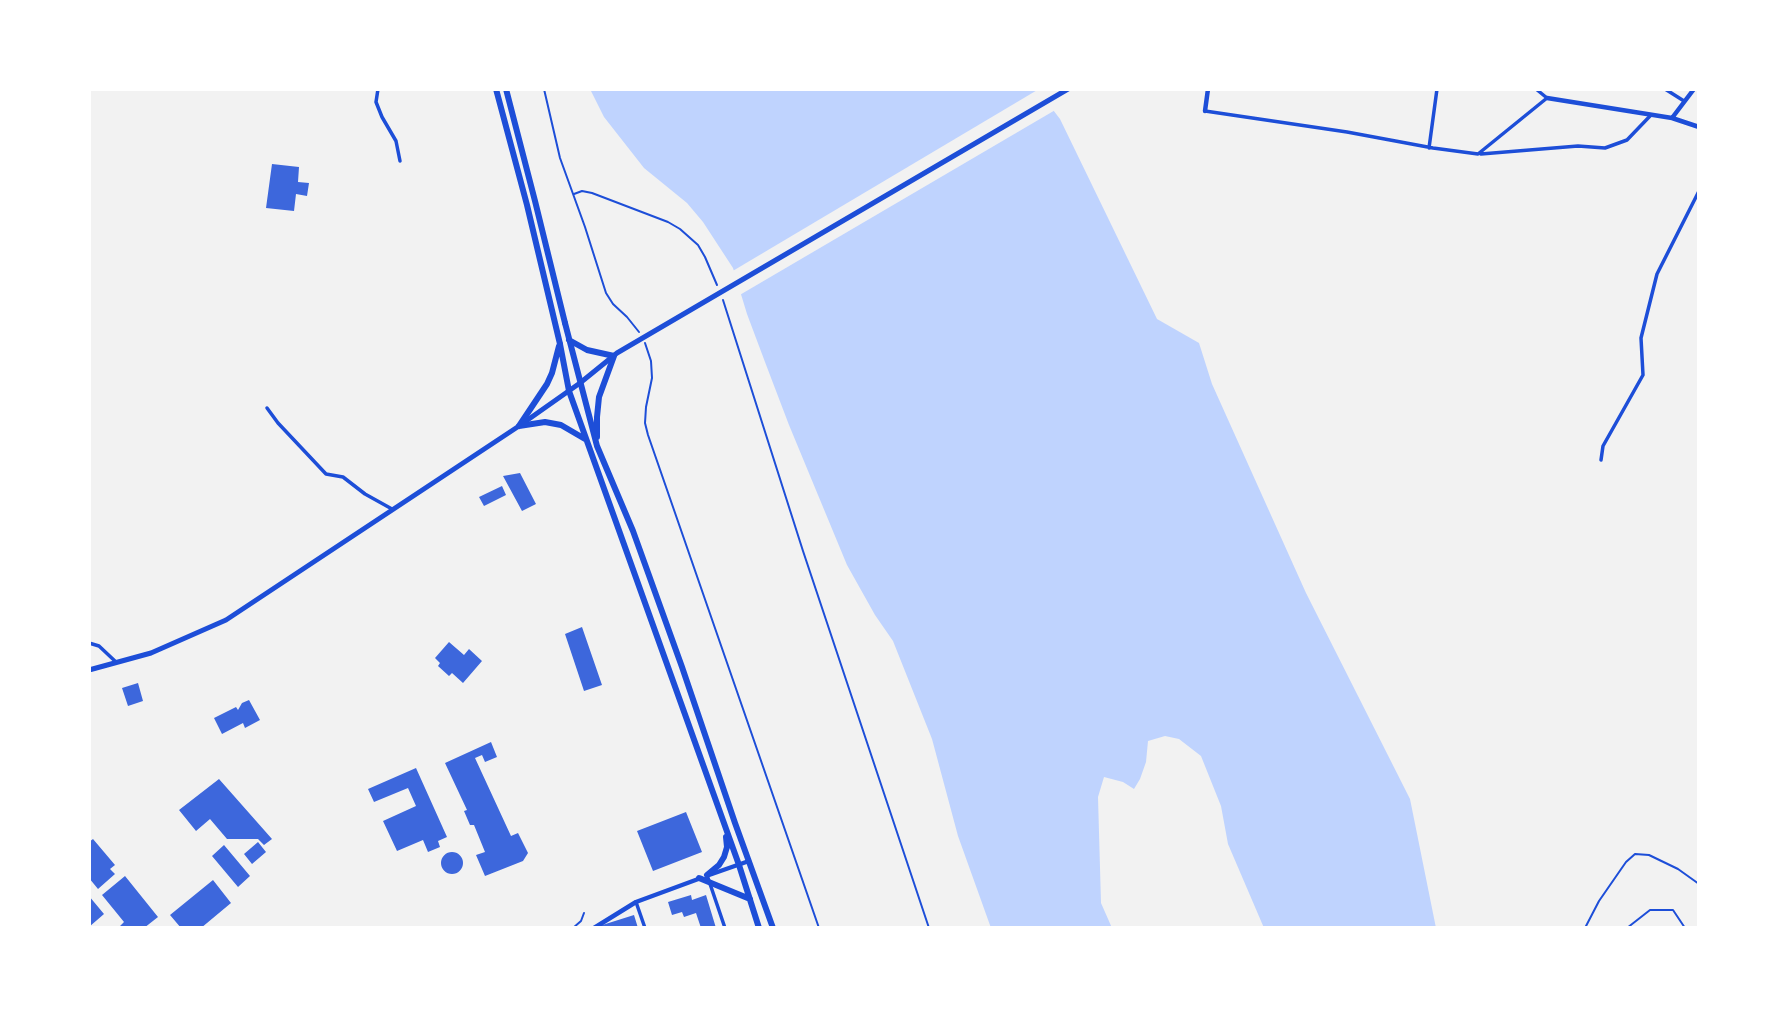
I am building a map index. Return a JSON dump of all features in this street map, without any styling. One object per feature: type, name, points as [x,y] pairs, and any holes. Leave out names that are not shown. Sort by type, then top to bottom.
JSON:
[{"type":"main road","points":[[496,89],[527,205],[569,391],[760,928]]},
{"type":"main road","points":[[506,89],[597,446],[633,531],[774,928]]},
{"type":"main road","points":[[89,670],[150,653],[226,620],[519,426],[616,354],[1068,89]]},
{"type":"main road","points":[[569,340],[587,350],[616,354]]},
{"type":"main road","points":[[519,426],[547,384],[559,344]]},
{"type":"main road","points":[[597,446],[599,397],[616,354]]},
{"type":"main road","points":[[519,426],[545,422],[561,425],[585,439]]},
{"type":"main road","points":[[709,878],[724,858],[727,847],[725,828]]},
{"type":"main road","points":[[699,878],[709,878],[719,887],[750,899]]},
{"type":"street","points":[[378,89],[376,102],[396,141],[400,161]]},
{"type":"street","points":[[1208,89],[1205,111],[1478,154],[1578,146],[1605,148],[1627,140],[1651,115]]},
{"type":"street","points":[[1429,148],[1437,89]]},
{"type":"street","points":[[1536,89],[1547,98],[1672,118],[1699,127]]},
{"type":"street","points":[[1665,89],[1684,101]]},
{"type":"street","points":[[1672,118],[1694,89]]},
{"type":"street","points":[[1478,154],[1547,98]]},
{"type":"street","points":[[1601,460],[1603,446],[1643,374],[1641,338],[1657,274],[1699,191]]},
{"type":"street","points":[[267,408],[326,474],[343,477],[365,494],[394,510]]},
{"type":"street","points":[[89,643],[99,646],[117,663]]},
{"type":"street","points":[[725,928],[709,878],[749,861]]},
{"type":"street","points":[[594,928],[636,902],[699,878]]},
{"type":"street","points":[[636,902],[645,928]]},
{"type":"path","points":[[544,89],[566,178],[574,194],[606,293],[637,328],[646,344],[652,378],[646,407],[645,423],[648,435],[819,928]]},
{"type":"path","points":[[574,194],[582,191],[592,193],[680,229],[698,245],[718,287]]},
{"type":"path","points":[[722,299],[929,928]]},
{"type":"path","points":[[1584,928],[1598,901],[1626,862],[1635,854],[1648,855],[1678,869],[1699,884]]},
{"type":"path","points":[[1627,928],[1650,910],[1673,910],[1685,928]]},
{"type":"path","points":[[573,928],[581,921],[584,913]]},
{"type":"water","points":[[590,89],[1037,89],[1060,119],[1157,319],[1199,343],[1212,384],[1306,593],[1410,799],[1436,928],[1264,928],[1228,844],[1221,806],[1201,756],[1179,739],[1165,736],[1148,741],[1146,762],[1134,789],[1123,782],[1104,777],[1098,797],[1101,903],[1112,928],[991,928],[958,836],[932,739],[893,641],[847,565],[789,425],[747,314],[733,268],[687,203],[644,168],[604,117]]},
{"type":"pier","points":[[1039,89],[1057,109],[738,296],[731,272]]},
{"type":"building","points":[[272,164],[299,167],[298,182],[309,183],[307,196],[296,194],[294,211],[266,208]]},
{"type":"building","points":[[520,473],[536,504],[522,511],[503,476]]},
{"type":"building","points":[[502,486],[506,495],[484,506],[479,497]]},
{"type":"building","points":[[582,627],[602,685],[584,691],[565,634]]},
{"type":"building","points":[[449,642],[464,655],[469,649],[482,661],[463,683],[452,673],[449,676],[438,666],[440,663],[435,658]]},
{"type":"building","points":[[138,683],[143,701],[128,706],[122,688]]},
{"type":"building","points":[[249,700],[260,720],[245,728],[243,723],[222,734],[214,718],[236,707],[238,710],[242,703]]},
{"type":"building","points":[[491,742],[497,757],[485,762],[482,755],[475,758],[511,836],[518,833],[528,853],[523,861],[485,876],[476,855],[485,852],[474,825],[470,825],[464,811],[467,810],[445,763]]},
{"type":"building","points":[[416,768],[447,837],[438,841],[440,847],[428,852],[423,840],[397,851],[383,821],[416,806],[408,788],[374,802],[368,789]]},
{"type":"building","points":[[219,779],[272,839],[264,845],[258,839],[227,839],[210,819],[196,831],[179,810]]},
{"type":"building","points":[[686,812],[702,852],[653,871],[637,831]]},
{"type":"building","points":[[93,839],[115,865],[110,869],[115,874],[98,889],[89,878],[89,842]]},
{"type":"building","points":[[258,842],[266,852],[252,864],[244,854]]},
{"type":"building","points":[[224,845],[250,876],[238,887],[212,856]]},
{"type":"building","points":[[452,852],[460,855],[463,863],[460,871],[452,874],[444,871],[441,863],[444,855]]},
{"type":"building","points":[[125,876],[158,917],[144,928],[118,928],[124,922],[102,895]]},
{"type":"building","points":[[213,880],[231,903],[201,928],[181,928],[170,915]]},
{"type":"building","points":[[691,895],[692,900],[706,895],[716,928],[701,928],[696,913],[684,917],[682,912],[672,915],[668,902]]},
{"type":"building","points":[[89,896],[104,914],[89,927]]},
{"type":"building","points":[[634,915],[638,928],[596,927]]}]
